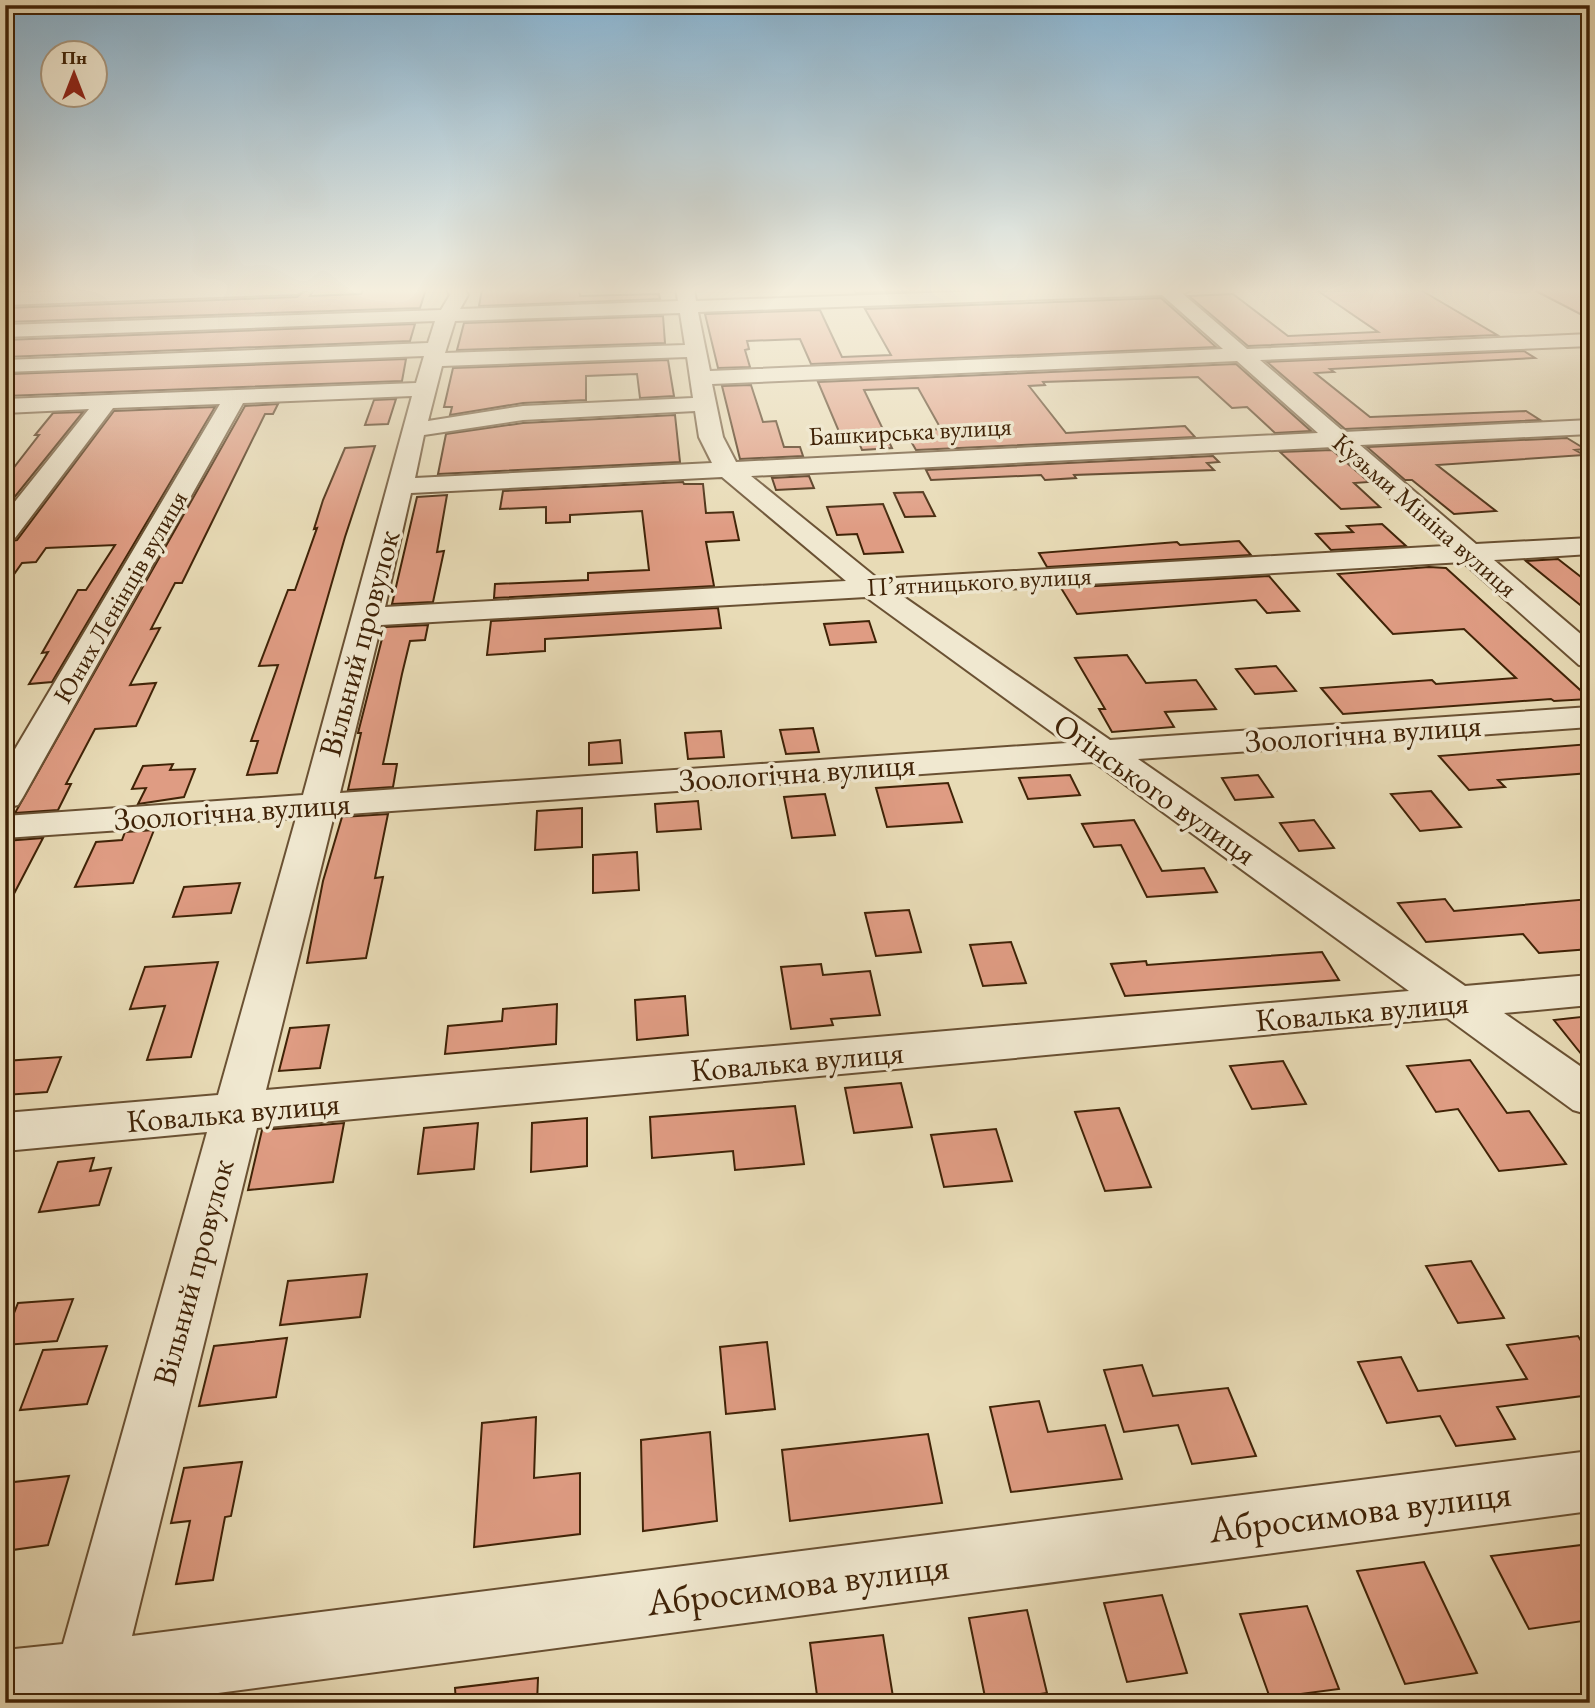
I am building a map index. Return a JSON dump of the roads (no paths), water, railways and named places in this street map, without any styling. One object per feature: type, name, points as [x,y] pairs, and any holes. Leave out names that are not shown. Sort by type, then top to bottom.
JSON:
[{"type":"street","points":[[5,406],[236,396],[325,369]]},
{"type":"street","name":"Вільний провулок","points":[[84,1689],[315,806],[368,617],[414,430],[436,369]]},
{"type":"street","points":[[698,369],[711,438],[728,470]]},
{"type":"street","points":[[700,377],[904,369]]},
{"type":"street","name":"Кузьми Мініна вулиця","points":[[1257,369],[1590,658]]},
{"type":"street","name":"Юних Ленінців вулиця","points":[[5,797],[236,396]]},
{"type":"street","points":[[5,532],[106,402]]},
{"type":"street","points":[[414,430],[523,413],[705,404]]},
{"type":"street","name":"Башкирська вулиця","points":[[400,486],[1590,427]]},
{"type":"street","name":"Огінського вулиця","points":[[728,470],[871,587],[1590,1097]]},
{"type":"street","name":"П’ятницького вулиця","points":[[368,617],[1590,546]]},
{"type":"street","name":"Зоологічна вулиця","points":[[5,827],[1590,717]]},
{"type":"street","name":"Ковалька вулиця","points":[[5,1132],[1590,990]]},
{"type":"street","name":"Абросимова вулиця","points":[[5,1684],[84,1689],[1590,1481]]}]
